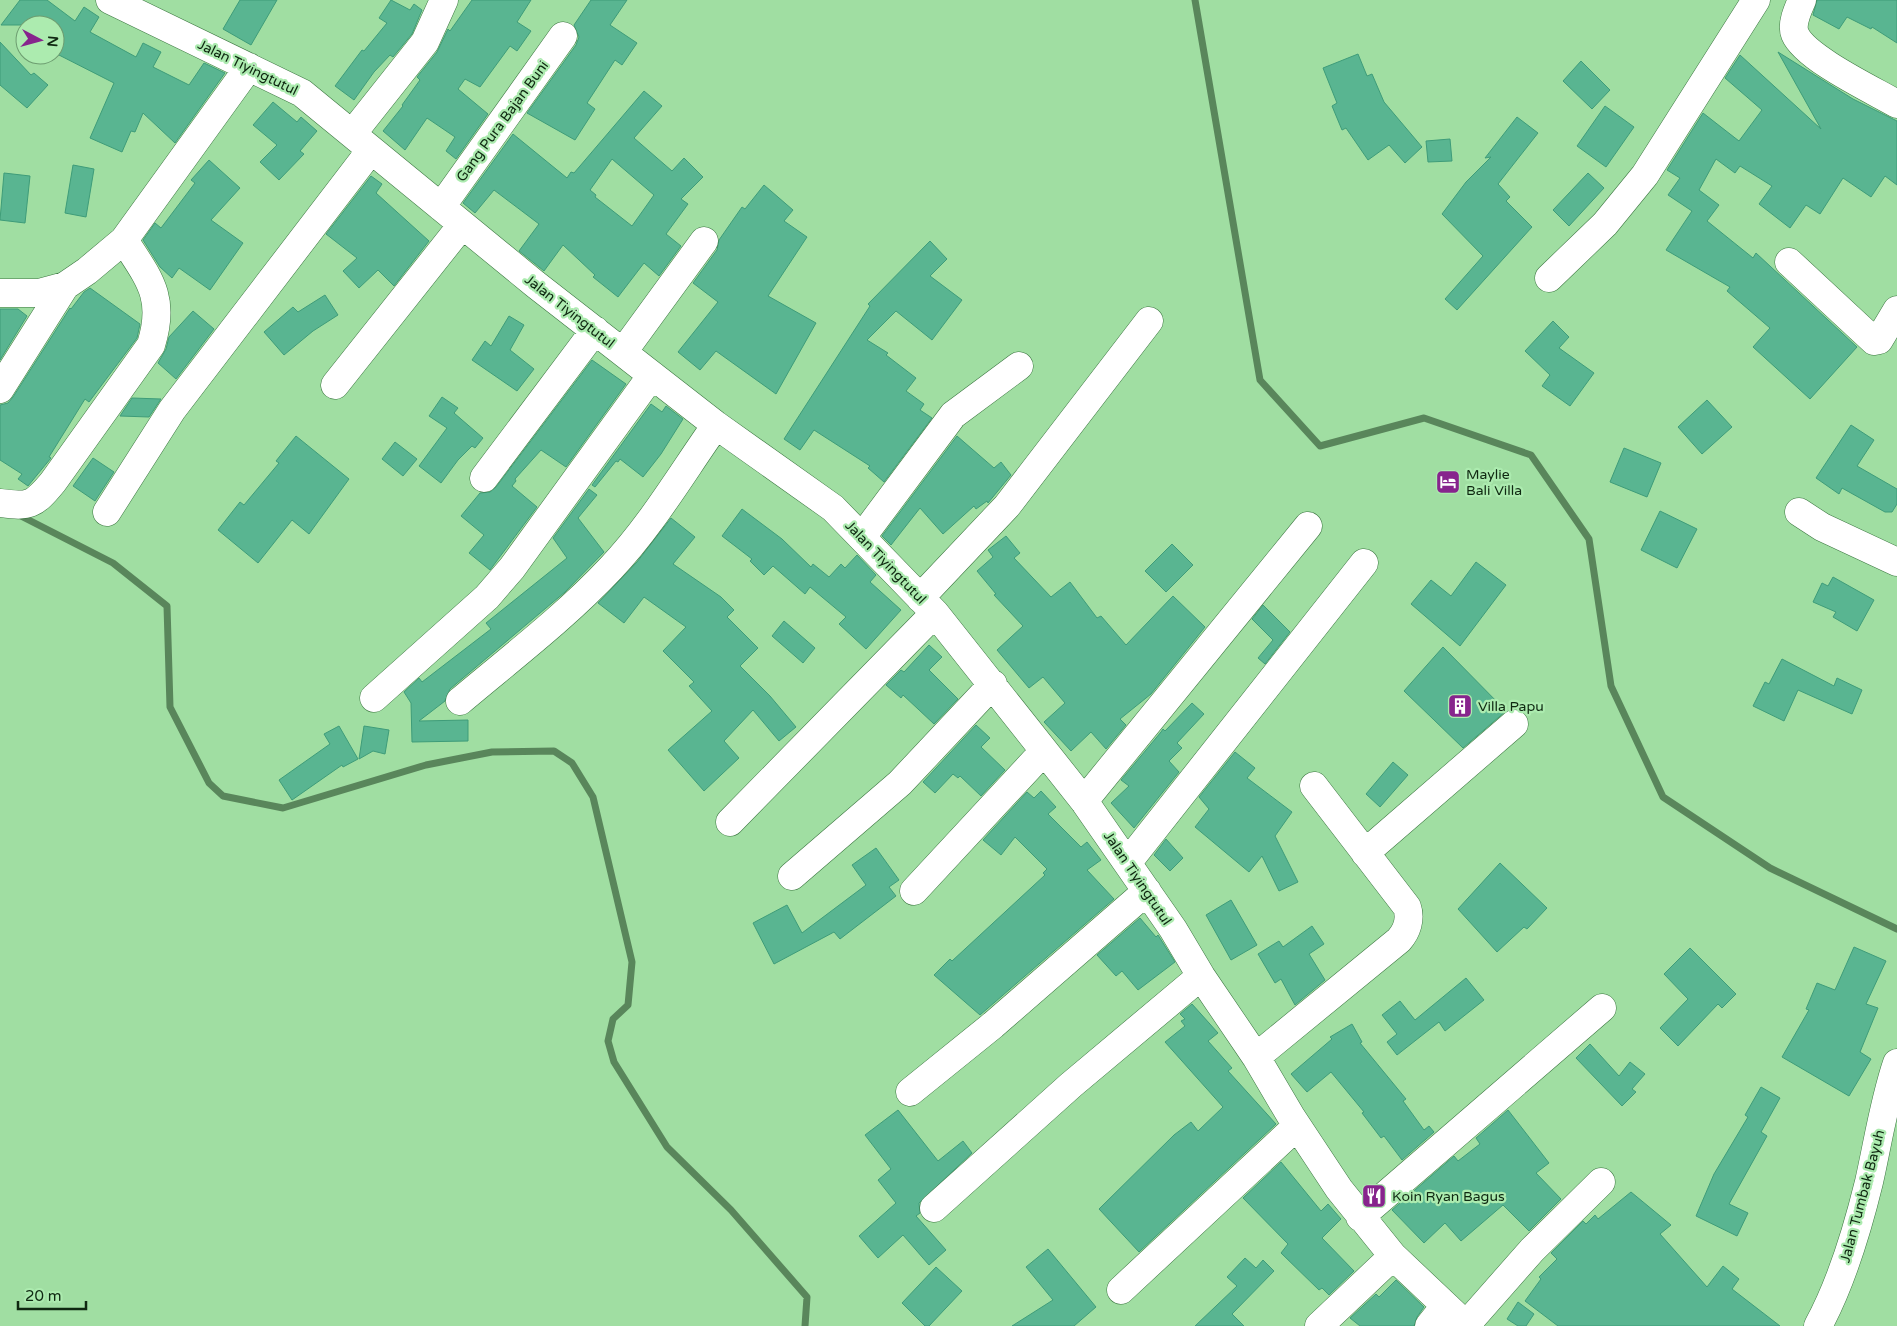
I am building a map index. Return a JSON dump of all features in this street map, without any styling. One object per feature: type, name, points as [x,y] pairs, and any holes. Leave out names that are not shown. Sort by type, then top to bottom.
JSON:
[{"type":"street","name":"Jalan Tiyingtutul","points":[[110,0],[302,94],[440,207],[716,425],[833,508],[928,606],[1084,801],[1147,890],[1201,976],[1256,1057],[1297,1126],[1360,1217],[1397,1261],[1437,1316],[1466,1325]]},
{"type":"street","points":[[107,512],[172,410],[361,142],[425,42],[444,0]]},
{"type":"street","points":[[1549,278],[1605,224],[1645,175],[1756,0]]},
{"type":"street","points":[[1802,0],[1796,15],[1794,32],[1802,45],[1839,71],[1897,104]]},
{"type":"street","name":"Gang Pura Bajan Buni","points":[[440,207],[563,36]]},
{"type":"street","points":[[0,293],[39,293],[65,286],[87,271],[124,240],[249,67]]},
{"type":"street","points":[[335,385],[462,224]]},
{"type":"street","points":[[0,503],[20,505],[37,501],[53,482],[150,345],[157,324],[157,302],[147,276],[124,240]]},
{"type":"street","points":[[623,352],[704,242]]},
{"type":"street","points":[[1789,262],[1874,341],[1879,340],[1897,310]]},
{"type":"street","points":[[0,390],[65,286]]},
{"type":"street","points":[[730,822],[928,606],[1149,321]]},
{"type":"street","points":[[484,478],[595,330]]},
{"type":"street","points":[[862,538],[952,415],[1019,366]]},
{"type":"street","points":[[374,698],[487,597],[512,568],[652,375]]},
{"type":"street","points":[[460,702],[573,606],[611,568],[640,533],[716,425]]},
{"type":"street","points":[[1799,512],[1822,527],[1896,560]]},
{"type":"street","points":[[1084,801],[1308,526]]},
{"type":"street","points":[[1128,862],[1364,563]]},
{"type":"street","points":[[792,876],[900,783],[992,684]]},
{"type":"street","points":[[1365,853],[1514,724]]},
{"type":"street","points":[[914,891],[1044,751]]},
{"type":"street","points":[[1256,1057],[1399,940],[1405,934],[1408,920],[1407,907],[1314,786]]},
{"type":"street","points":[[910,1092],[993,1025],[1147,890]]},
{"type":"street","points":[[934,1208],[1071,1085],[1201,976]]},
{"type":"street","points":[[1360,1217],[1602,1008]]},
{"type":"street","name":"Jalan Tumbak Bayuh","points":[[1818,1326],[1832,1300],[1849,1252],[1869,1184],[1897,1063]]},
{"type":"street","points":[[1121,1290],[1297,1126]]},
{"type":"street","points":[[1466,1325],[1532,1250],[1601,1182]]},
{"type":"street","points":[[1320,1326],[1397,1261]]},
{"type":"street","points":[[1346,1326],[1397,1261]]},
{"type":"building","points":[[20,0],[47,0],[75,21],[84,7],[99,17],[90,32],[136,57],[143,43],[161,52],[153,67],[189,85],[204,63],[225,73],[175,143],[143,113],[135,132],[131,131],[122,152],[90,138],[114,83],[65,58],[65,15],[15,15],[15,25],[1,25]]},
{"type":"building","points":[[240,0],[277,0],[251,45],[223,29]]},
{"type":"building","points":[[391,0],[410,10],[414,4],[422,10],[412,34],[393,57],[390,55],[374,72],[354,100],[335,86],[362,50],[364,51],[387,23],[379,18]]},
{"type":"building","points":[[472,0],[531,0],[517,22],[531,31],[517,51],[510,46],[480,87],[465,79],[458,89],[488,114],[456,159],[446,151],[455,137],[427,118],[405,150],[383,131],[403,106],[420,80],[417,77],[437,52],[448,29],[450,31]]},
{"type":"building","points":[[591,0],[627,0],[610,25],[637,43],[622,65],[615,60],[587,103],[595,109],[575,140],[527,113],[576,45],[579,37],[574,25]]},
{"type":"building","points":[[1817,0],[1897,0],[1897,43],[1872,27],[1871,29],[1847,17],[1839,29],[1813,15]]},
{"type":"building","points":[[0,42],[15,58],[15,65],[22,65],[31,75],[34,73],[48,85],[27,108],[0,85]]},
{"type":"building","points":[[1778,52],[1853,99],[1897,121],[1897,185],[1885,176],[1871,197],[1843,178],[1820,214],[1806,205],[1790,228],[1759,204],[1772,186],[1740,166],[1735,173],[1716,159],[1699,190],[1719,205],[1707,221],[1753,258],[1756,253],[1857,347],[1810,399],[1753,347],[1770,328],[1727,291],[1730,287],[1666,250],[1692,211],[1668,195],[1680,178],[1667,170],[1703,113],[1739,141],[1762,110],[1725,78],[1740,55],[1821,129]]},
{"type":"building","points":[[1358,54],[1367,76],[1372,74],[1384,102],[1422,147],[1405,163],[1389,145],[1368,160],[1346,128],[1342,130],[1332,106],[1337,103],[1323,68]]},
{"type":"building","points":[[1581,61],[1610,90],[1592,109],[1563,81]]},
{"type":"building","points":[[644,91],[662,106],[634,138],[672,171],[684,158],[703,177],[681,199],[688,204],[666,234],[681,246],[659,276],[644,263],[618,297],[593,277],[595,275],[563,245],[544,271],[519,251],[539,224],[494,190],[475,213],[463,203],[513,134],[567,178],[571,172],[574,173]],"holes":[[[612,159],[654,195],[632,226],[595,197],[596,195],[590,190]]]},
{"type":"building","points":[[273,102],[297,122],[301,117],[317,131],[300,151],[304,154],[279,180],[260,162],[277,145],[253,125]]},
{"type":"building","points":[[1605,106],[1634,127],[1606,167],[1577,146]]},
{"type":"building","points":[[1517,117],[1538,133],[1498,184],[1510,197],[1506,201],[1532,227],[1457,310],[1445,299],[1483,256],[1442,214],[1466,182],[1491,157],[1485,158]]},
{"type":"building","points":[[1450,139],[1452,161],[1428,162],[1426,141]]},
{"type":"building","points":[[209,160],[240,188],[211,220],[243,243],[210,290],[179,268],[172,278],[160,267],[143,240],[155,223],[161,228],[195,183],[191,180]]},
{"type":"building","points":[[73,165],[94,169],[86,217],[65,213]]},
{"type":"building","points":[[4,173],[30,176],[25,223],[0,220]]},
{"type":"building","points":[[1588,173],[1604,188],[1569,226],[1553,210]]},
{"type":"building","points":[[371,176],[382,184],[376,193],[429,241],[394,286],[378,270],[359,288],[343,271],[357,258],[326,234]]},
{"type":"building","points":[[764,185],[793,210],[784,221],[807,237],[768,296],[816,323],[776,394],[716,351],[700,370],[678,352],[718,302],[693,283],[717,250],[719,240],[742,207],[745,209]]},
{"type":"building","points":[[930,241],[947,259],[930,276],[962,300],[932,340],[896,311],[867,340],[888,353],[886,355],[916,378],[906,391],[924,404],[920,410],[932,418],[884,482],[868,468],[870,466],[814,430],[800,450],[784,439],[870,306],[868,304]]},
{"type":"building","points":[[90,288],[140,324],[137,338],[89,402],[85,399],[49,457],[51,458],[28,486],[18,479],[22,474],[0,460],[0,405],[8,403],[13,397],[70,308]]},
{"type":"building","points":[[325,295],[338,315],[313,331],[284,355],[264,332],[293,307],[298,312]]},
{"type":"building","points":[[0,309],[18,309],[27,316],[0,360]]},
{"type":"building","points":[[193,311],[214,329],[176,379],[158,363],[166,349],[169,337]]},
{"type":"building","points":[[509,316],[524,325],[510,350],[534,369],[517,391],[472,360],[485,341],[491,346]]},
{"type":"building","points":[[1553,321],[1569,337],[1559,348],[1594,373],[1570,406],[1542,386],[1550,375],[1525,351]]},
{"type":"building","points":[[592,360],[626,384],[566,467],[541,450],[515,479],[516,481],[512,486],[537,507],[490,570],[469,553],[484,535],[461,516],[480,493],[490,492],[496,487]]},
{"type":"building","points":[[442,397],[458,408],[454,413],[483,438],[475,448],[472,446],[458,460],[441,483],[419,466],[447,428],[429,416]]},
{"type":"building","points":[[132,398],[161,399],[149,417],[120,416]]},
{"type":"building","points":[[1707,400],[1732,427],[1702,454],[1678,427]]},
{"type":"building","points":[[651,404],[662,412],[666,406],[683,419],[661,454],[643,477],[620,459],[618,462],[616,461],[595,487],[592,485]]},
{"type":"building","points":[[1851,425],[1874,440],[1857,466],[1897,489],[1897,504],[1892,512],[1885,512],[1842,488],[1839,494],[1816,478]]},
{"type":"building","points":[[296,436],[349,479],[309,534],[292,520],[258,563],[218,530],[240,502],[244,505],[279,463],[276,461]]},
{"type":"building","points":[[957,436],[994,468],[1001,462],[1011,475],[988,503],[987,501],[976,509],[974,506],[943,534],[920,508],[891,545],[882,536]]},
{"type":"building","points":[[395,442],[417,459],[403,476],[382,459]]},
{"type":"building","points":[[1624,448],[1661,463],[1647,497],[1610,482]]},
{"type":"building","points":[[93,458],[114,472],[95,501],[73,486]]},
{"type":"building","points":[[589,489],[597,495],[578,518],[604,552],[565,592],[450,689],[445,701],[419,721],[468,720],[468,741],[412,742],[411,703],[404,692],[419,678],[422,682],[491,629],[486,623],[567,558],[553,538]]},
{"type":"building","points":[[742,509],[782,539],[811,567],[813,564],[829,577],[841,564],[845,568],[857,555],[876,575],[870,582],[901,610],[866,649],[839,624],[846,617],[810,587],[805,594],[773,566],[764,575],[750,561],[752,559],[722,536]]},
{"type":"building","points":[[1660,511],[1697,529],[1677,568],[1641,550]]},
{"type":"building","points":[[671,518],[695,537],[673,564],[721,597],[734,610],[727,617],[758,648],[740,666],[770,696],[796,727],[779,741],[753,710],[724,741],[739,758],[704,791],[668,750],[712,711],[689,686],[694,682],[663,651],[686,627],[644,597],[624,623],[598,603],[637,562]]},
{"type":"building","points":[[1006,536],[1020,553],[1014,558],[1051,597],[1070,582],[1097,618],[1101,616],[1126,645],[1173,596],[1205,627],[1151,694],[1120,719],[1126,725],[1106,749],[1091,732],[1071,751],[1044,722],[1065,703],[1043,677],[1029,688],[997,650],[1023,626],[994,595],[996,594],[977,571],[993,557],[988,550]]},
{"type":"building","points":[[1172,544],[1193,565],[1166,592],[1145,571]]},
{"type":"building","points":[[1476,562],[1506,585],[1460,646],[1411,604],[1431,580],[1451,596]]},
{"type":"building","points":[[1833,577],[1874,600],[1857,631],[1833,617],[1836,612],[1813,602],[1822,583],[1828,586]]},
{"type":"building","points":[[1263,605],[1290,632],[1265,664],[1258,658],[1273,640],[1252,619]]},
{"type":"building","points":[[784,621],[815,648],[803,663],[772,636]]},
{"type":"building","points":[[929,645],[942,657],[929,670],[958,699],[934,724],[903,695],[901,698],[886,685],[901,670],[904,672]]},
{"type":"building","name":"Villa Papu","points":[[1443,647],[1506,711],[1463,748],[1404,691]]},
{"type":"building","points":[[1782,659],[1834,686],[1837,678],[1862,690],[1852,714],[1798,690],[1784,721],[1753,706],[1765,682],[1769,684]]},
{"type":"building","points":[[1192,703],[1204,714],[1177,743],[1182,748],[1169,761],[1179,772],[1134,828],[1111,803],[1129,786],[1121,780],[1163,729],[1165,731]]},
{"type":"building","points":[[976,725],[990,738],[981,747],[1005,770],[981,796],[960,776],[958,778],[953,774],[935,793],[923,782]]},
{"type":"building","points":[[339,726],[358,759],[343,767],[342,765],[292,800],[279,780],[330,744],[324,734]]},
{"type":"building","points":[[364,726],[389,730],[385,754],[373,751],[359,759]]},
{"type":"building","points":[[1235,752],[1255,768],[1247,778],[1292,812],[1275,836],[1298,882],[1279,891],[1262,856],[1249,872],[1195,827],[1209,809],[1199,797]]},
{"type":"building","points":[[1393,762],[1408,775],[1380,807],[1366,794]]},
{"type":"building","points":[[1041,791],[1056,807],[1048,814],[1081,847],[1087,842],[1101,860],[1087,870],[1114,899],[980,1015],[934,975],[950,959],[952,961],[1045,875],[1043,873],[1047,869],[1015,837],[1001,855],[983,840],[1027,792],[1034,798]]},
{"type":"building","points":[[1166,839],[1183,858],[1170,871],[1154,855]]},
{"type":"building","points":[[876,848],[899,880],[889,887],[896,896],[840,939],[834,932],[774,964],[753,923],[787,905],[802,933],[866,885],[852,865]]},
{"type":"building","points":[[1500,863],[1547,908],[1527,929],[1524,927],[1497,952],[1458,909]]},
{"type":"building","points":[[1231,900],[1257,945],[1231,960],[1206,915]]},
{"type":"building","points":[[1140,918],[1156,937],[1158,935],[1175,962],[1138,990],[1122,971],[1116,976],[1097,955]]},
{"type":"building","points":[[1312,926],[1324,944],[1309,954],[1325,980],[1295,1005],[1281,979],[1275,983],[1258,954],[1279,941],[1283,947]]},
{"type":"building","points":[[1854,947],[1886,961],[1866,1004],[1878,1008],[1860,1052],[1871,1059],[1849,1096],[1782,1057],[1809,1010],[1806,1009],[1817,983],[1835,990]]},
{"type":"building","points":[[1690,948],[1736,994],[1722,1008],[1718,1004],[1678,1046],[1660,1028],[1688,999],[1664,974]]},
{"type":"building","points":[[1466,978],[1484,1000],[1445,1031],[1439,1022],[1397,1055],[1387,1042],[1397,1034],[1382,1015],[1400,1001],[1415,1020]]},
{"type":"building","points":[[1192,1004],[1218,1033],[1208,1041],[1232,1068],[1228,1071],[1276,1124],[1139,1252],[1099,1209],[1174,1135],[1191,1122],[1198,1131],[1223,1107],[1165,1042],[1185,1026],[1181,1021],[1185,1019],[1180,1014]]},
{"type":"building","points":[[1352,1024],[1362,1042],[1360,1043],[1406,1099],[1403,1101],[1424,1130],[1429,1126],[1434,1132],[1402,1160],[1384,1136],[1381,1138],[1362,1113],[1364,1112],[1331,1072],[1307,1092],[1291,1074],[1332,1039],[1330,1037]]},
{"type":"building","points":[[1590,1044],[1619,1076],[1630,1062],[1645,1074],[1632,1089],[1636,1092],[1622,1106],[1576,1058]]},
{"type":"building","points":[[1761,1087],[1780,1098],[1761,1132],[1767,1136],[1729,1204],[1748,1213],[1737,1236],[1696,1216],[1714,1174],[1748,1117],[1745,1115]]},
{"type":"building","points":[[898,1110],[938,1161],[963,1141],[972,1153],[919,1203],[920,1213],[916,1216],[946,1250],[929,1265],[903,1235],[878,1258],[859,1236],[896,1203],[878,1180],[891,1169],[865,1135]]},
{"type":"building","points":[[1508,1110],[1549,1163],[1536,1173],[1561,1199],[1529,1231],[1503,1205],[1461,1241],[1445,1223],[1424,1243],[1392,1210],[1454,1156],[1458,1161],[1480,1144],[1476,1138]]},
{"type":"building","points":[[1281,1162],[1321,1211],[1328,1204],[1341,1219],[1322,1238],[1354,1271],[1329,1295],[1322,1288],[1319,1290],[1281,1253],[1288,1244],[1243,1198]]},
{"type":"building","points":[[1631,1192],[1671,1225],[1660,1234],[1707,1287],[1723,1266],[1739,1279],[1732,1289],[1780,1326],[1558,1326],[1525,1301],[1541,1279],[1539,1277],[1557,1259],[1551,1253],[1583,1221],[1586,1224],[1595,1215],[1598,1219]]},
{"type":"building","points":[[1048,1249],[1096,1307],[1074,1326],[1012,1326],[1053,1300],[1026,1267]]},
{"type":"building","points":[[1245,1258],[1256,1268],[1263,1260],[1274,1271],[1232,1314],[1244,1326],[1195,1326],[1237,1286],[1227,1277]]},
{"type":"building","points":[[936,1267],[962,1291],[929,1326],[925,1326],[902,1303]]},
{"type":"building","points":[[1396,1280],[1424,1307],[1417,1317],[1414,1326],[1360,1326],[1350,1318],[1376,1294],[1379,1297]]},
{"type":"building","points":[[1518,1302],[1534,1314],[1526,1326],[1518,1326],[1507,1319]]},
{"type":"waterway","points":[[1195,0],[1260,380],[1320,446],[1424,418],[1531,455],[1589,539],[1611,686],[1663,797],[1770,868],[1897,929]]},
{"type":"waterway","points":[[17,514],[113,563],[167,606],[170,707],[209,783],[223,796],[283,808],[426,765],[492,752],[554,751],[572,763],[593,797],[632,962],[628,1005],[613,1019],[608,1041],[614,1062],[667,1147],[731,1210],[807,1297],[805,1326]]},
{"type":"place","name":"Maylie Bali Villa","points":[[1448,482]]},
{"type":"place","name":"Villa Papu","points":[[1460,706]]},
{"type":"place","name":"Koin Ryan Bagus","points":[[1374,1196]]}]
